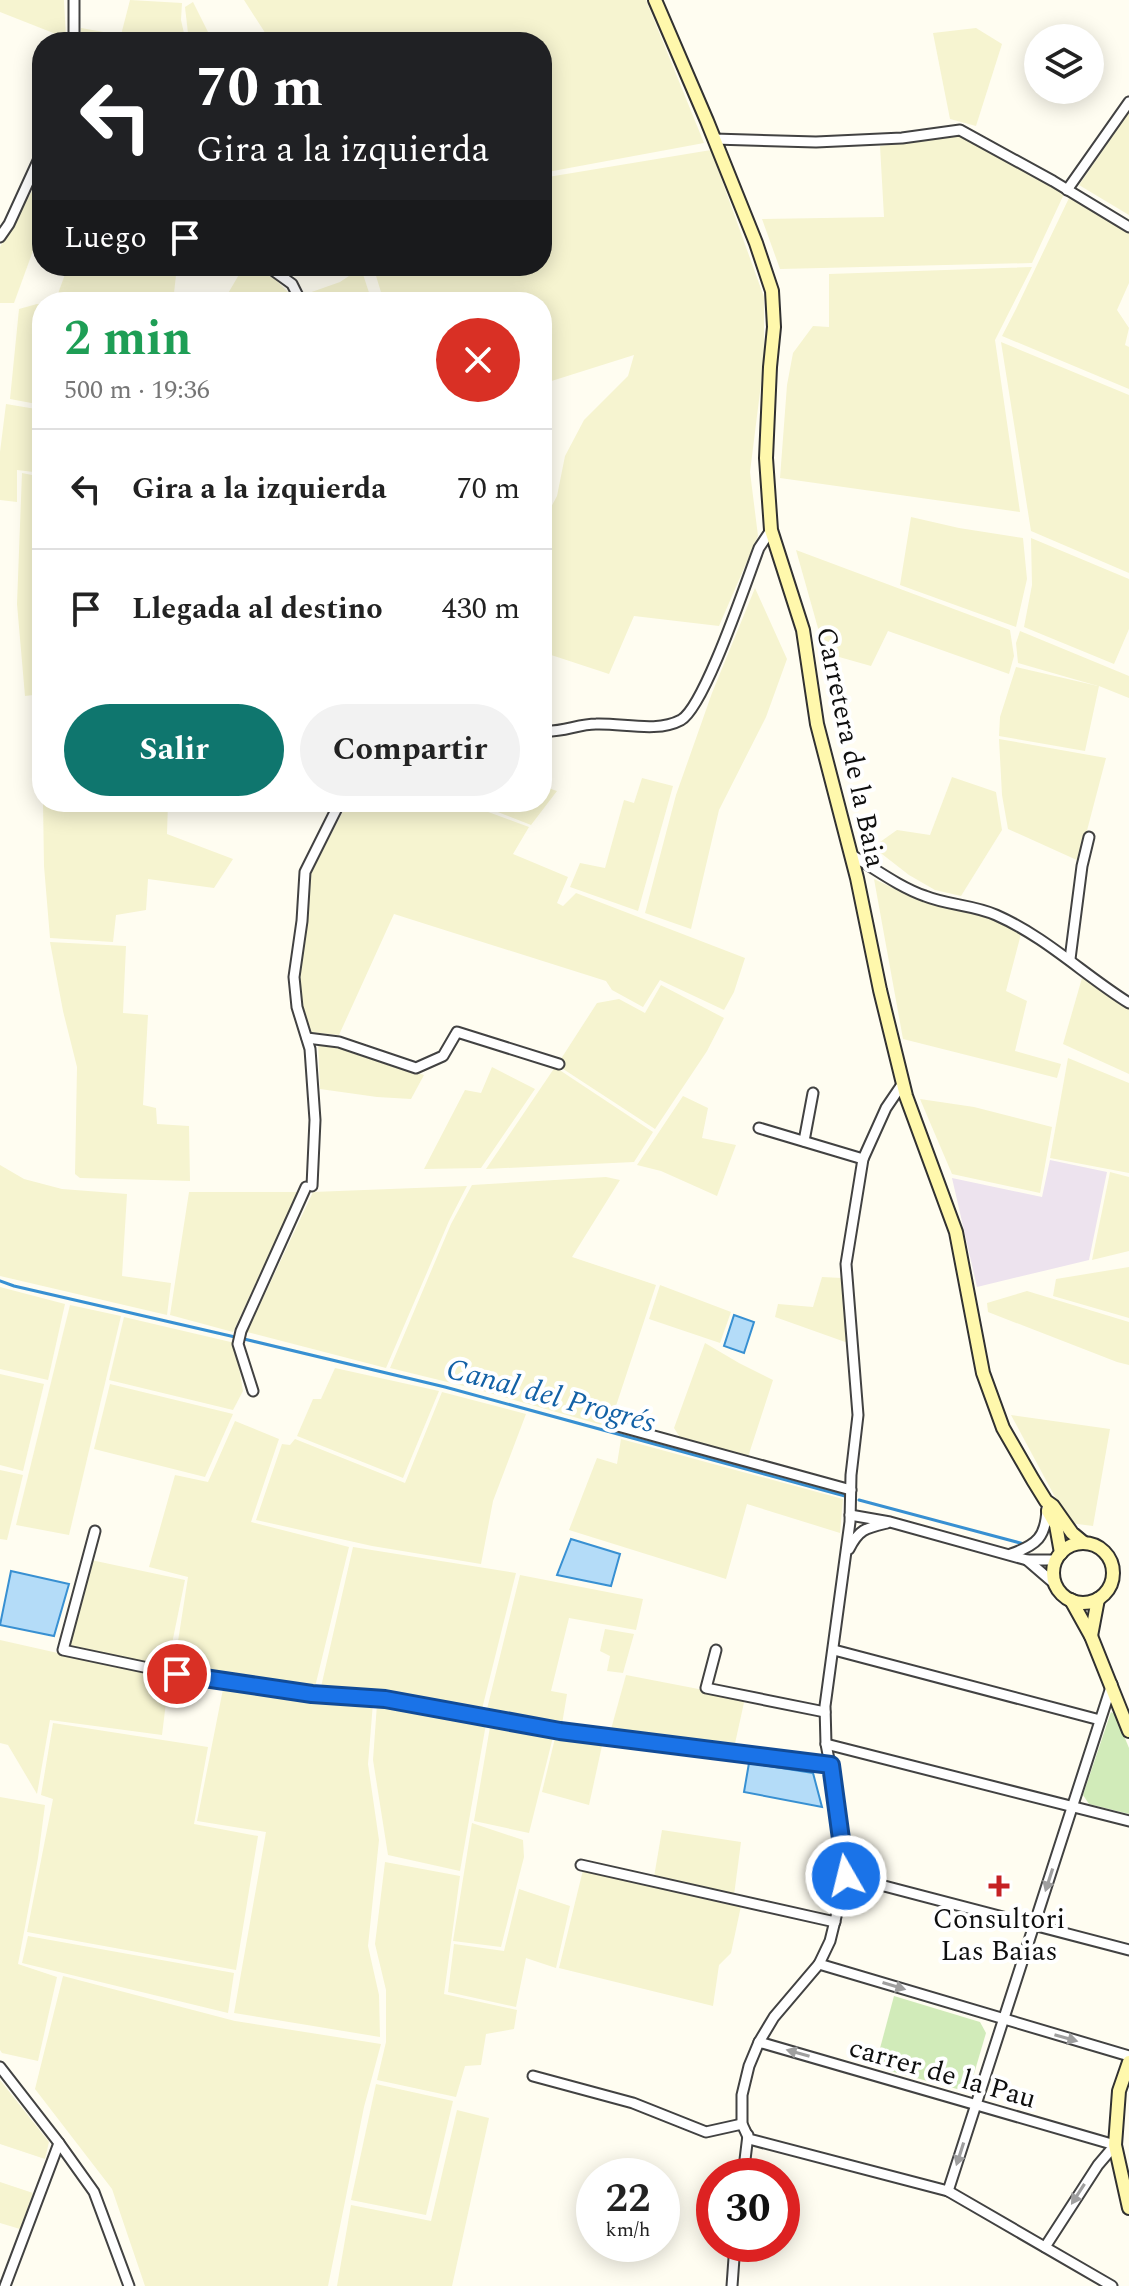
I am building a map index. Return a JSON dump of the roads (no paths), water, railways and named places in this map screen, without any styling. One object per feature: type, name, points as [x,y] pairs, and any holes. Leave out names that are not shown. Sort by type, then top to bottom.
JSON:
[{"type":"main road","name":"Carretera de la Baia","points":[[655,0],[756,243],[772,291],[774,327],[766,458],[771,530],[803,630],[817,724],[903,1083],[956,1232],[983,1373],[1003,1428],[1056,1525],[1058,1557]]},
{"type":"main road","name":"Carretera de la Baia","points":[[1046,1504],[1053,1506],[1072,1533],[1084,1543]]},
{"type":"main road","points":[[1071,1600],[1088,1603],[1098,1599],[1111,1585],[1113,1573],[1109,1558],[1094,1545],[1084,1543],[1067,1547],[1058,1557],[1053,1575],[1058,1590],[1071,1600],[1091,1636],[1129,1731]]},
{"type":"main road","points":[[1091,1636],[1098,1599]]},
{"type":"main road","points":[[1129,2062],[1119,2091],[1115,2145],[1129,2208]]},
{"type":"street","points":[[74,0],[74,32]]},
{"type":"street","points":[[1067,190],[1129,102]]},
{"type":"street","points":[[714,139],[816,142],[902,138],[960,130],[1129,227]]},
{"type":"street","points":[[0,237],[4,222],[32,174]]},
{"type":"street","points":[[281,276],[292,284],[296,292]]},
{"type":"street","points":[[552,732],[594,724],[661,726],[683,719],[703,692],[759,548],[771,530]]},
{"type":"street","points":[[253,1391],[238,1344],[241,1331],[309,1186],[315,1120],[310,1049],[297,1007],[294,977],[305,872],[335,812]]},
{"type":"street","points":[[1070,959],[1082,866],[1089,837]]},
{"type":"street","points":[[850,854],[924,896],[994,914],[1034,935],[1129,1003]]},
{"type":"street","points":[[307,1038],[339,1042],[416,1068],[443,1056],[457,1032],[559,1064]]},
{"type":"street","points":[[745,2158],[748,2137],[742,2124],[742,2095],[749,2066],[774,2017],[819,1964],[830,1941],[846,1876],[826,1744],[825,1712],[850,1518],[858,1415],[846,1264],[863,1159],[886,1108],[903,1083]]},
{"type":"street","points":[[804,1141],[813,1093]]},
{"type":"street","points":[[759,1128],[863,1159]]},
{"type":"street","points":[[614,1425],[851,1490]]},
{"type":"street","points":[[1009,1555],[1028,1548],[1042,1535],[1046,1504]]},
{"type":"street","points":[[850,1518],[890,1522],[1027,1560],[1058,1557]]},
{"type":"street","points":[[845,1556],[865,1528],[890,1522]]},
{"type":"street","points":[[95,1531],[63,1650],[177,1674],[312,1694],[385,1699],[560,1731],[831,1765]]},
{"type":"street","points":[[1027,1560],[1056,1585]]},
{"type":"street","points":[[716,1650],[706,1688],[825,1712]]},
{"type":"street","points":[[834,1650],[1100,1720]]},
{"type":"street","points":[[948,2191],[1112,1684]]},
{"type":"street","points":[[826,1744],[1129,1821]]},
{"type":"street","points":[[581,1865],[835,1922]]},
{"type":"street","points":[[846,1876],[1129,1950]]},
{"type":"street","points":[[819,1964],[1129,2056]]},
{"type":"street","name":"carrer de la Pau","points":[[759,2042],[1115,2145]]},
{"type":"street","points":[[0,2067],[94,2192],[129,2286]]},
{"type":"street","points":[[533,2076],[633,2103],[706,2132],[742,2124]]},
{"type":"street","points":[[748,2137],[948,2191],[1112,2286]]},
{"type":"street","points":[[5,2286],[59,2143]]},
{"type":"street","points":[[1045,2247],[1098,2165],[1115,2145]]},
{"type":"street","points":[[732,2286],[734,2262]]},
{"type":"water","points":[[734,1315],[754,1322],[744,1353],[724,1346]]},
{"type":"water","points":[[571,1539],[620,1554],[611,1586],[557,1575]]},
{"type":"water","points":[[11,1571],[69,1584],[54,1636],[0,1625]]},
{"type":"water","points":[[749,1763],[813,1773],[822,1807],[744,1792]]},
{"type":"waterway","name":"Canal del Progrés","points":[[0,1281],[235,1337]]},
{"type":"waterway","name":"Canal del Progrés","points":[[244,1339],[445,1387],[845,1496]]},
{"type":"waterway","points":[[859,1500],[1024,1544]]},
{"type":"place","name":"Consultori Las Baias","points":[[999,1886]]}]
